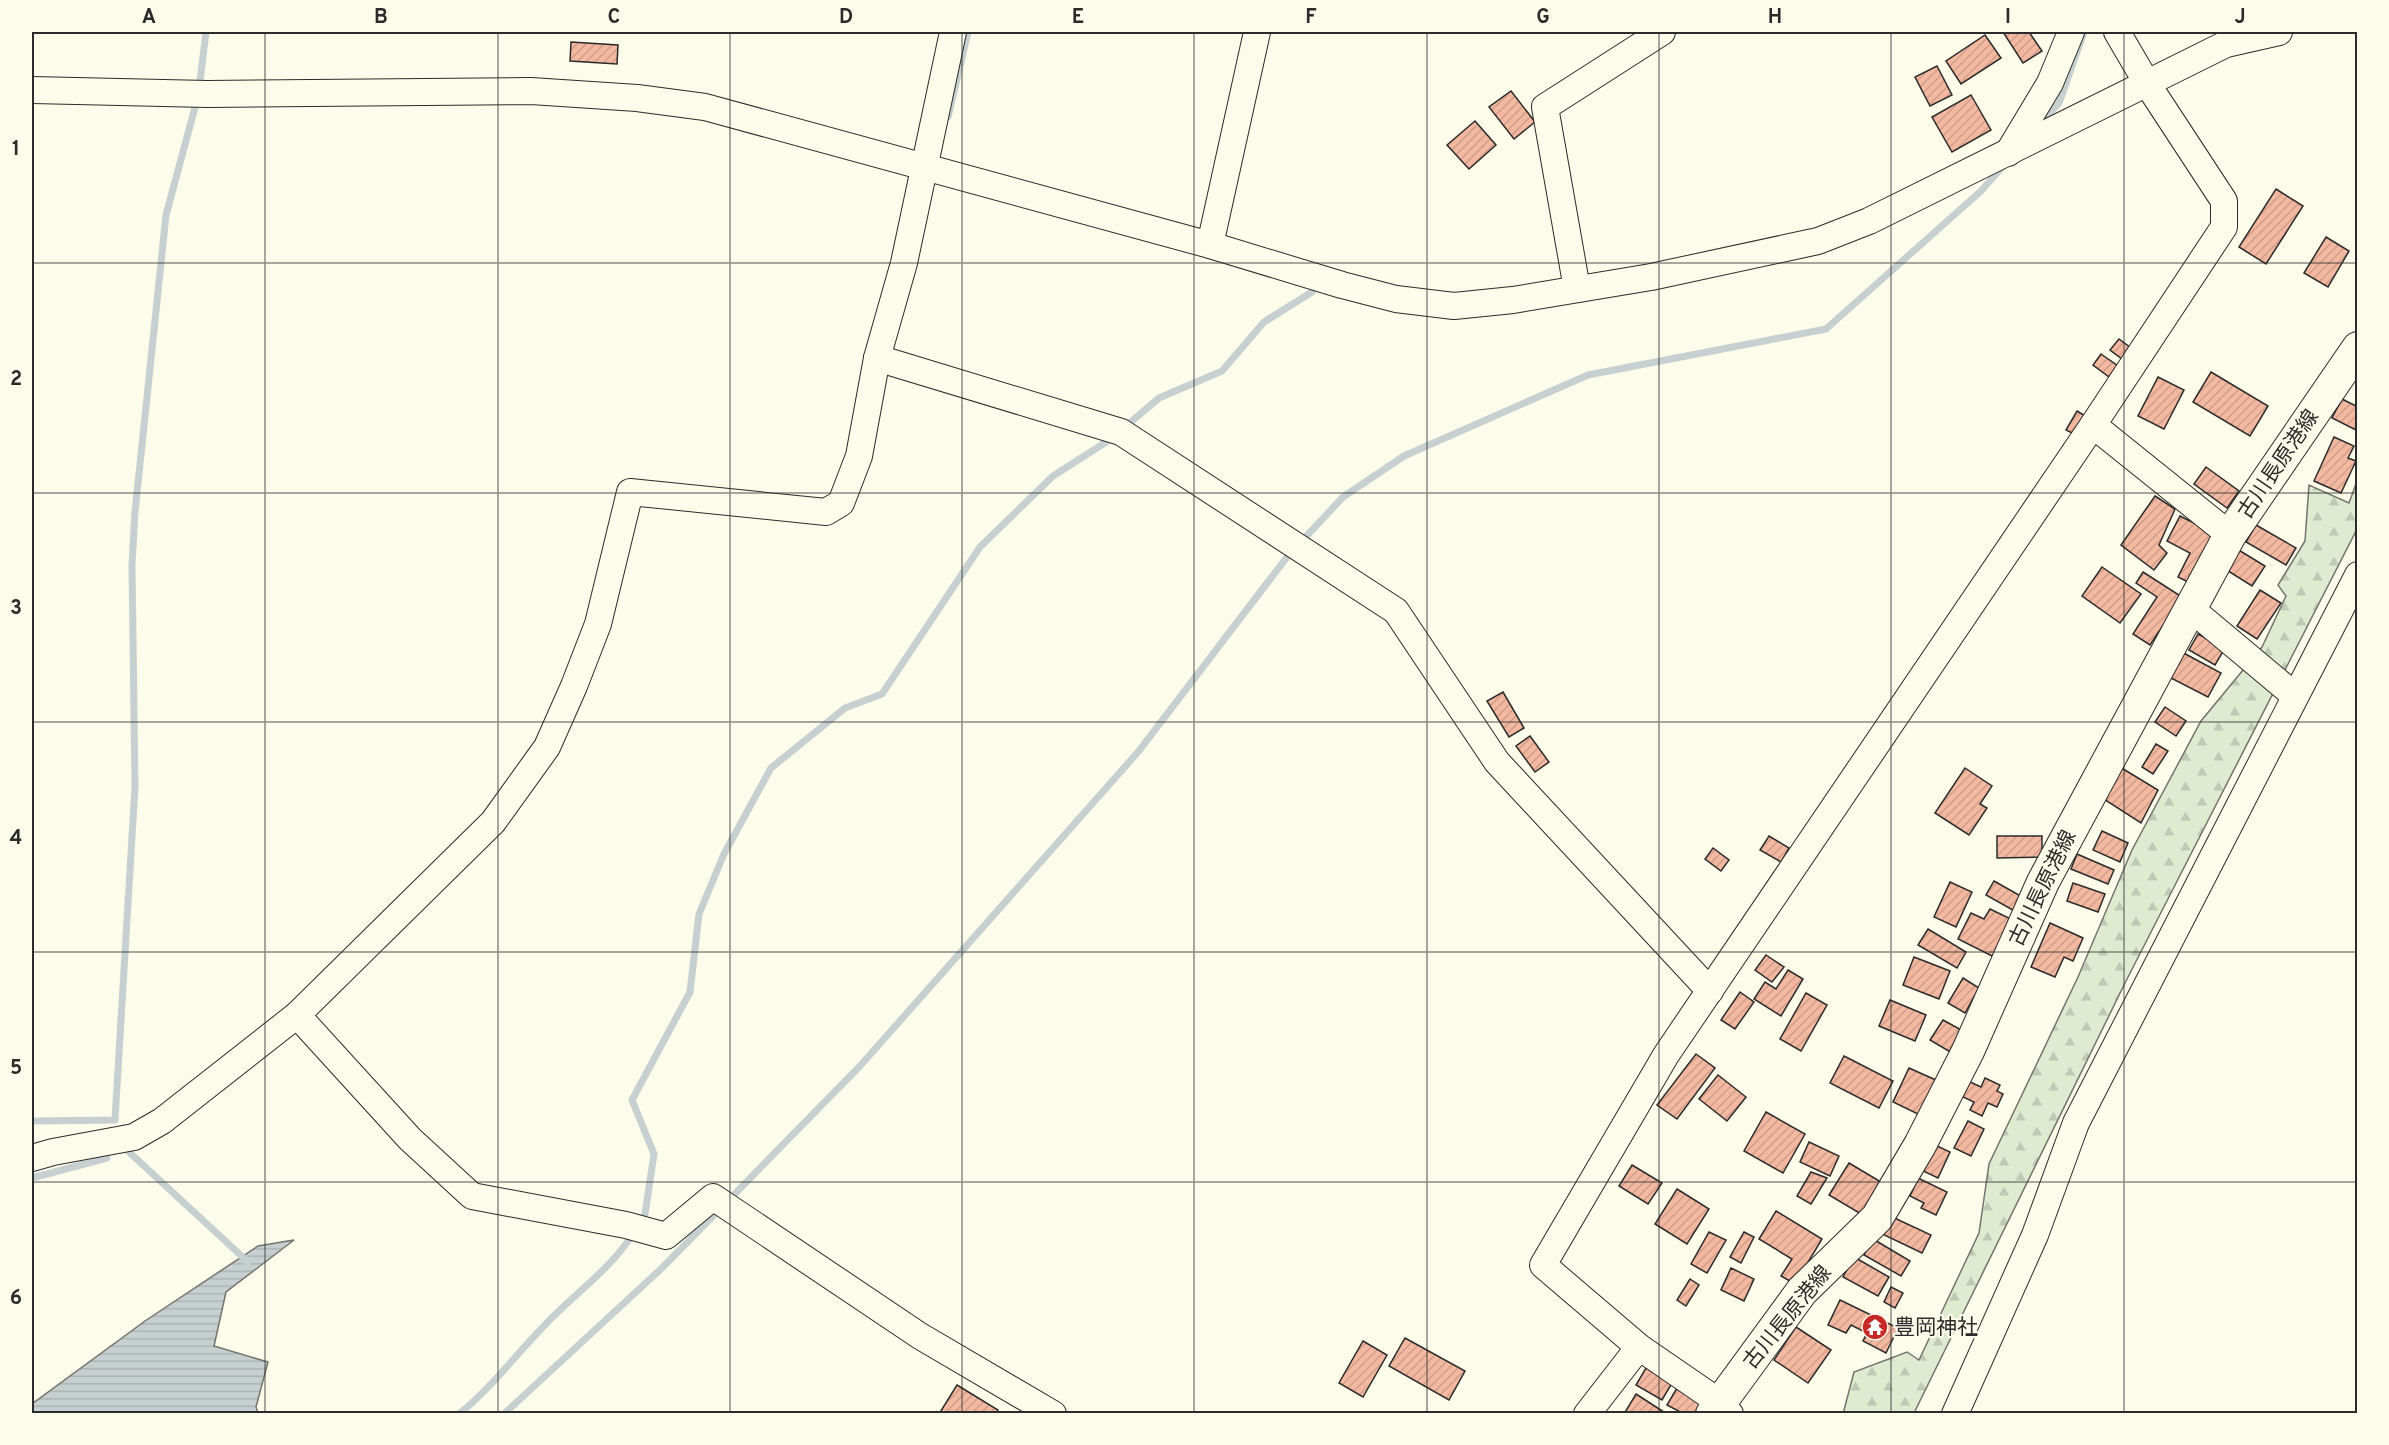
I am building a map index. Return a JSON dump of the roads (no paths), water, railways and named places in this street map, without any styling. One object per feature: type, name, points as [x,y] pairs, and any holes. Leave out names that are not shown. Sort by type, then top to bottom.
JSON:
[{"type":"main road","name":"古川長原港線","points":[[1720,1410],[1802,1292],[1877,1218],[1968,1051],[2043,882],[2230,535],[2358,348]]},
{"type":"street","points":[[32,1158],[134,1137],[162,1121],[297,1015],[493,822],[547,747],[598,624],[630,492],[826,512],[841,503],[859,456],[877,358],[904,263],[953,32]]},
{"type":"street","points":[[1210,245],[1257,32]]},
{"type":"street","points":[[1577,289],[1545,107],[1662,32]]},
{"type":"street","points":[[2008,153],[2050,83],[2071,32]]},
{"type":"street","points":[[1720,1410],[1639,1347],[1543,1265],[1666,1055],[2093,425],[2224,227],[2224,201],[2148,85],[2117,32]]},
{"type":"street","points":[[32,90],[207,94],[531,91],[637,98],[705,107],[1210,245],[1385,296],[1454,306],[1577,289],[1818,242],[1869,221],[2148,85],[2226,44],[2279,32]]},
{"type":"street","points":[[877,358],[1111,428],[1395,610],[1497,762],[1710,991]]},
{"type":"street","points":[[2093,425],[2230,535]]},
{"type":"street","points":[[1955,1413],[2031,1245],[2076,1123],[2358,575]]},
{"type":"street","points":[[2190,608],[2288,690]]},
{"type":"street","points":[[297,1015],[410,1139],[472,1196],[626,1225],[666,1236],[713,1197],[920,1336],[1053,1413]]},
{"type":"street","points":[[1587,1413],[1639,1347]]},
{"type":"waterway","points":[[199,89],[206,32]]},
{"type":"waterway","points":[[948,117],[968,32]]},
{"type":"waterway","points":[[2039,125],[2059,103],[2084,32]]},
{"type":"waterway","points":[[32,1121],[115,1120],[135,787],[132,565],[135,512],[166,215],[197,100]]},
{"type":"waterway","points":[[504,1414],[662,1268],[860,1066],[1138,752],[1287,557],[1343,497],[1404,456],[1588,375],[1826,329],[1981,191],[2004,165]]},
{"type":"waterway","points":[[1125,427],[1159,398],[1222,371],[1264,322],[1312,292]]},
{"type":"waterway","points":[[640,1223],[645,1214],[654,1154],[632,1100],[690,992],[699,914],[724,854],[771,768],[845,708],[882,694],[980,547],[1053,476],[1114,437]]},
{"type":"waterway","points":[[129,1152],[248,1262]]},
{"type":"waterway","points":[[32,1178],[107,1158]]},
{"type":"waterway","points":[[459,1414],[492,1383],[554,1316],[603,1270],[625,1246],[634,1232]]},
{"type":"place","name":"豊岡神社","points":[[1875,1327]]}]
